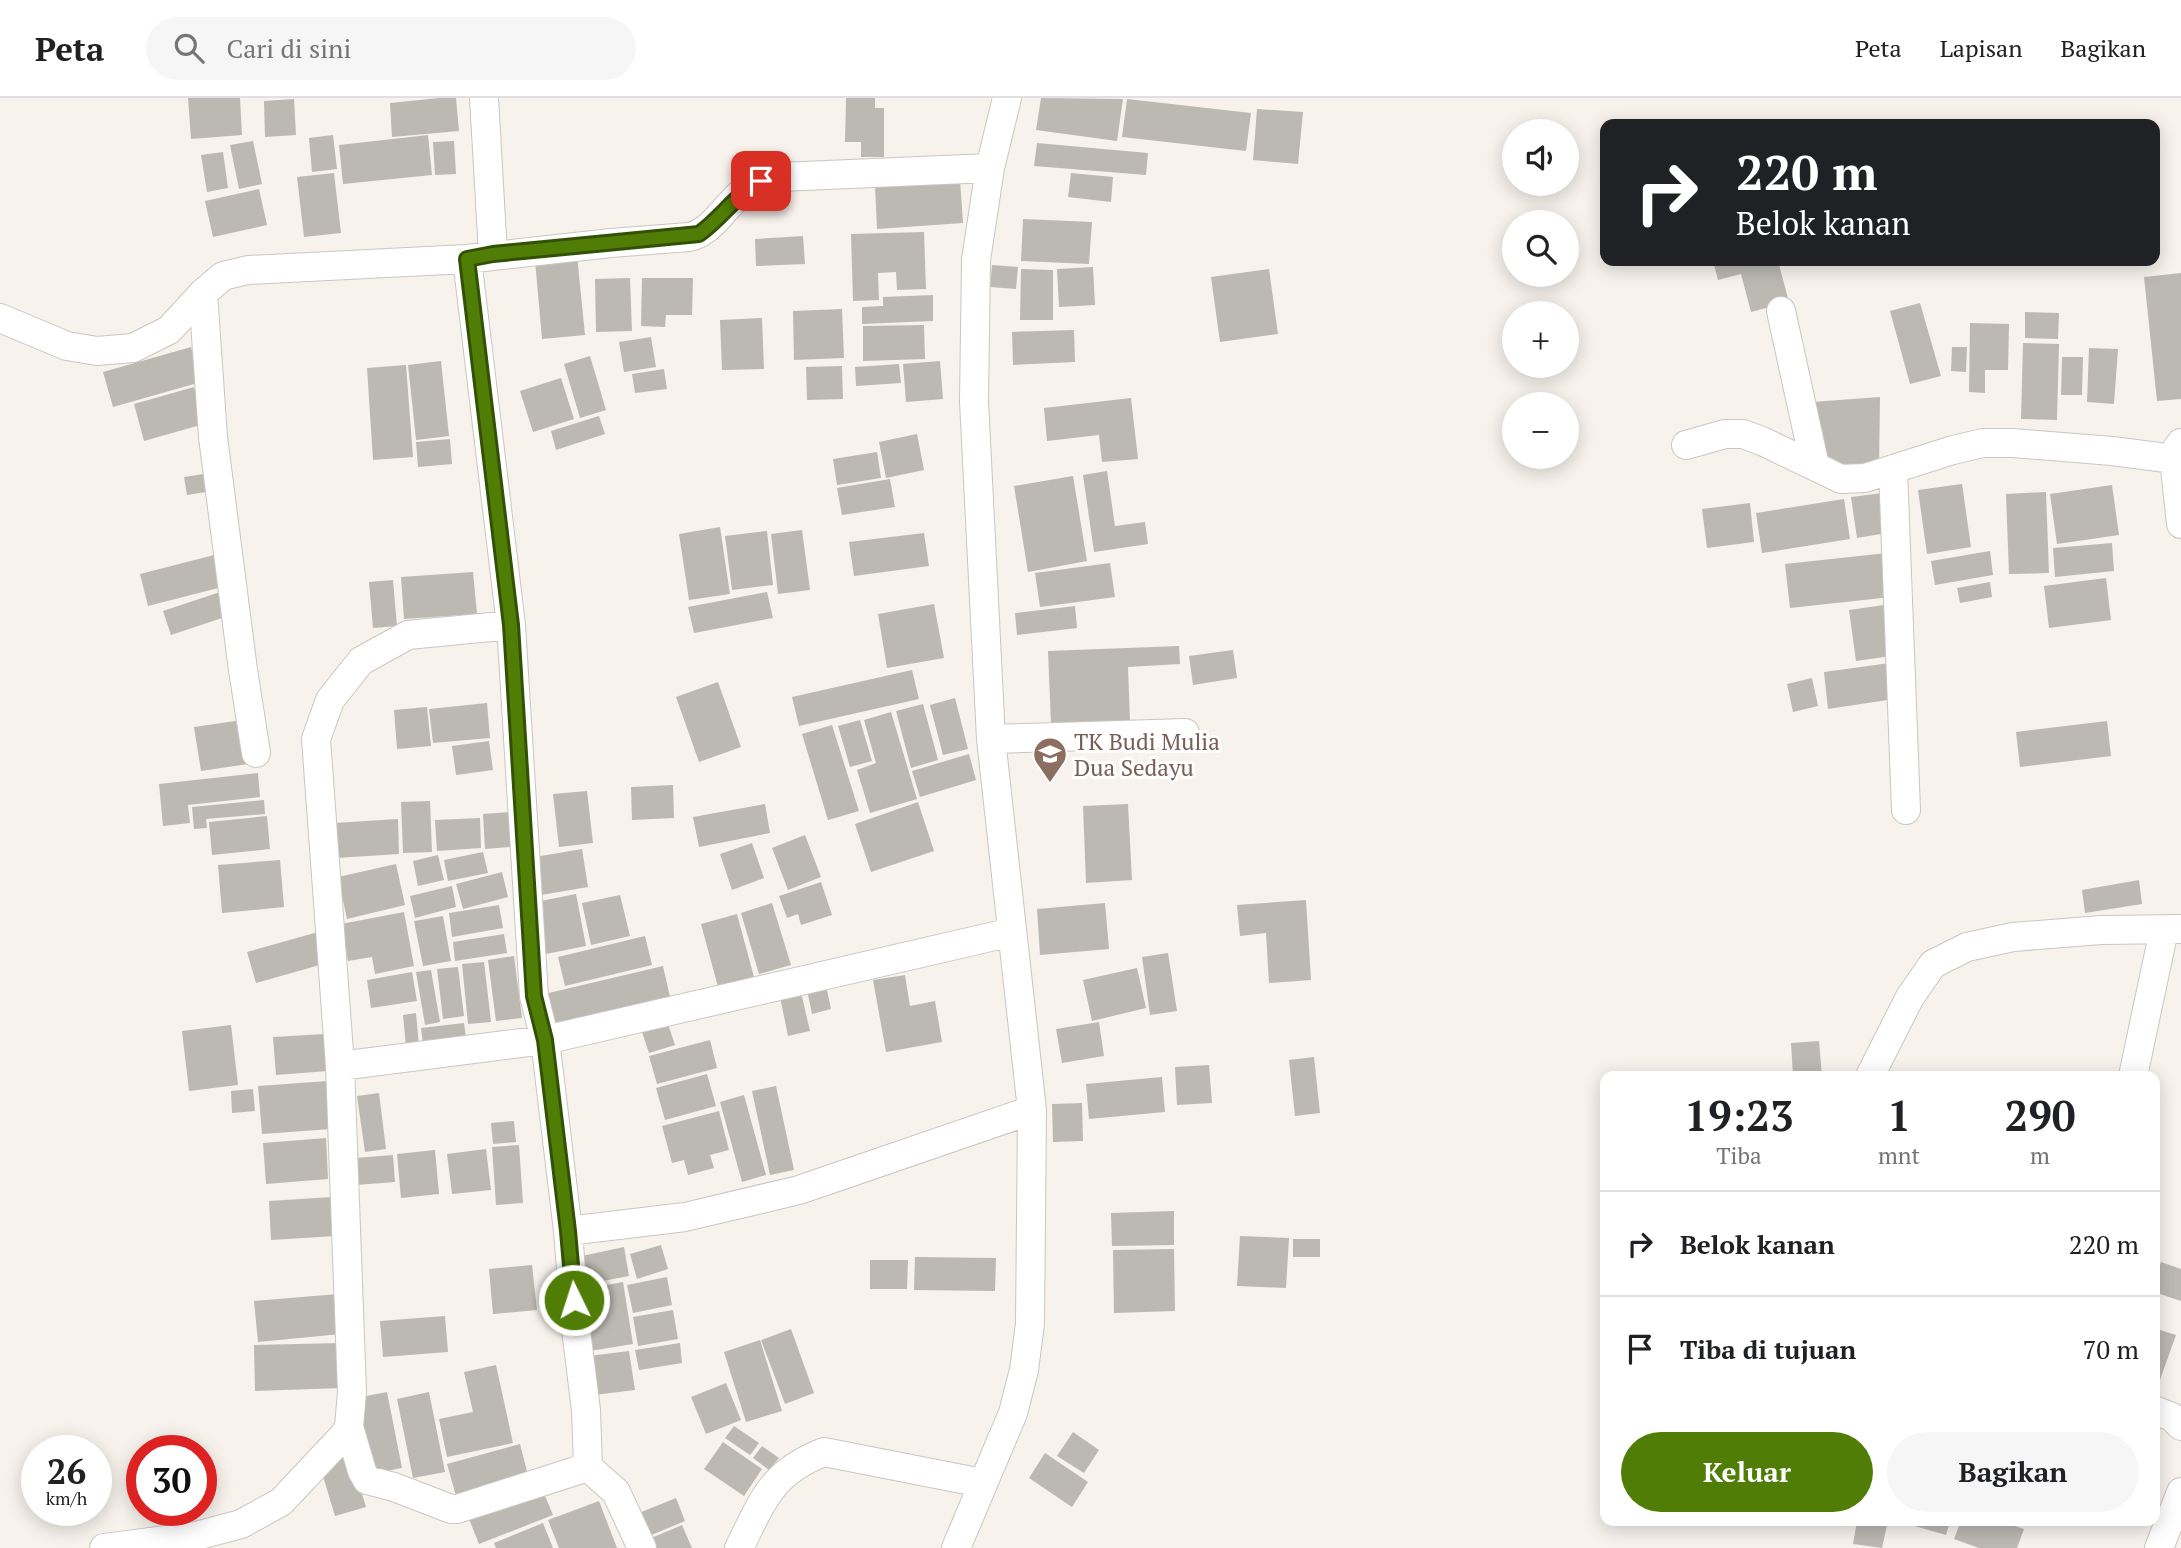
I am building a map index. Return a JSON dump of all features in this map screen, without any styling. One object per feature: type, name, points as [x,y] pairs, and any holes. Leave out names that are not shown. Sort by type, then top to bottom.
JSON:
[{"type":"street","points":[[484,98],[480,257],[511,625],[534,996],[545,1040],[568,1231],[575,1322],[586,1410],[587,1466],[615,1492],[642,1548]]},
{"type":"street","points":[[956,1548],[1013,1413],[1024,1370],[1030,1324],[1032,1110],[991,739],[974,401],[976,260],[990,168],[1007,98]]},
{"type":"street","points":[[0,318],[67,346],[97,351],[133,348],[169,330],[203,293],[223,276],[248,270],[480,257],[699,234],[744,191],[761,181],[780,177],[990,168]]},
{"type":"street","points":[[203,293],[213,437],[256,753]]},
{"type":"street","points":[[1781,311],[1815,466]]},
{"type":"street","points":[[1686,445],[1726,433],[1743,434],[1841,479],[1851,480],[1983,443],[2178,451],[2181,524]]},
{"type":"street","points":[[1894,469],[1906,810]]},
{"type":"street","points":[[511,625],[408,635],[361,661],[330,700],[316,739],[340,1066],[352,1392],[349,1427],[362,1471],[368,1480],[451,1509],[587,1466]]},
{"type":"street","points":[[991,739],[1185,733]]},
{"type":"street","points":[[1873,1071],[1910,997],[1933,964],[1967,947],[2013,937],[2101,930],[2172,929],[2134,1071]]},
{"type":"street","points":[[340,1066],[545,1040],[1012,932]]},
{"type":"street","points":[[568,1231],[685,1217],[799,1190],[1032,1110]]},
{"type":"street","points":[[2160,1413],[2181,1426]]},
{"type":"street","points":[[104,1548],[197,1536],[241,1524],[281,1502],[349,1427]]},
{"type":"street","points":[[739,1548],[765,1495],[779,1478],[801,1461],[824,1452],[982,1483]]},
{"type":"street","points":[[2159,1548],[2181,1492]]},
{"type":"building","points":[[188,98],[240,98],[242,135],[191,139]]},
{"type":"building","points":[[456,98],[459,131],[392,137],[390,103]]},
{"type":"building","points":[[846,98],[875,98],[875,108],[884,108],[884,157],[861,157],[861,142],[845,142]]},
{"type":"building","points":[[1041,98],[1123,99],[1117,141],[1036,130]]},
{"type":"building","points":[[294,99],[296,135],[265,137],[264,101]]},
{"type":"building","points":[[1127,99],[1251,113],[1246,151],[1122,137]]},
{"type":"building","points":[[1257,109],[1303,112],[1298,164],[1253,160]]},
{"type":"building","points":[[333,135],[337,169],[312,172],[309,138]]},
{"type":"building","points":[[428,135],[432,175],[343,184],[339,145]]},
{"type":"building","points":[[253,141],[262,184],[239,189],[230,145]]},
{"type":"building","points":[[454,141],[456,174],[435,175],[433,142]]},
{"type":"building","points":[[1037,143],[1148,153],[1146,175],[1034,166]]},
{"type":"building","points":[[223,152],[228,188],[207,192],[201,155]]},
{"type":"building","points":[[334,173],[341,233],[304,237],[297,177]]},
{"type":"building","points":[[1071,173],[1113,177],[1111,202],[1068,197]]},
{"type":"building","points":[[960,180],[963,223],[877,229],[875,186]]},
{"type":"building","points":[[259,189],[267,225],[213,237],[205,201]]},
{"type":"building","points":[[1023,219],[1092,222],[1089,264],[1021,261]]},
{"type":"building","points":[[924,232],[926,289],[897,290],[896,272],[878,273],[879,300],[853,301],[851,234]]},
{"type":"building","points":[[803,236],[805,264],[756,266],[755,239]]},
{"type":"building","points":[[577,255],[585,335],[542,339],[535,260]]},
{"type":"building","points":[[992,265],[1018,267],[1016,289],[990,287]]},
{"type":"building","points":[[1714,266],[1779,266],[1789,302],[1751,312],[1741,274],[1718,280]]},
{"type":"building","points":[[1093,267],[1095,305],[1059,307],[1057,269]]},
{"type":"building","points":[[1021,269],[1053,270],[1053,320],[1020,320]]},
{"type":"building","points":[[1269,269],[1278,334],[1220,342],[1211,277]]},
{"type":"building","points":[[2181,273],[2181,399],[2157,401],[2144,277]]},
{"type":"building","points":[[630,278],[632,331],[596,332],[595,279]]},
{"type":"building","points":[[642,278],[693,278],[692,315],[666,315],[665,327],[641,326]]},
{"type":"building","points":[[933,295],[933,321],[862,324],[862,307],[883,306],[883,297]]},
{"type":"building","points":[[1920,303],[1941,376],[1910,384],[1890,311]]},
{"type":"building","points":[[842,309],[844,358],[794,360],[793,311]]},
{"type":"building","points":[[2025,312],[2059,313],[2058,339],[2025,338]]},
{"type":"building","points":[[762,318],[764,369],[722,370],[720,320]]},
{"type":"building","points":[[1970,323],[2009,324],[2008,370],[1985,370],[1985,393],[1969,392]]},
{"type":"building","points":[[924,325],[925,359],[863,361],[863,326]]},
{"type":"building","points":[[1074,330],[1075,362],[1013,365],[1012,332]]},
{"type":"building","points":[[651,337],[656,367],[624,372],[619,342]]},
{"type":"building","points":[[2023,343],[2059,344],[2057,420],[2021,419]]},
{"type":"building","points":[[191,347],[201,382],[113,407],[103,372]]},
{"type":"building","points":[[1952,347],[1967,347],[1966,372],[1951,371]]},
{"type":"building","points":[[2089,348],[2118,349],[2114,404],[2087,402]]},
{"type":"building","points":[[590,356],[606,410],[580,418],[564,364]]},
{"type":"building","points":[[2062,357],[2083,357],[2082,395],[2061,395]]},
{"type":"building","points":[[441,361],[449,436],[416,440],[408,365]]},
{"type":"building","points":[[940,361],[943,399],[906,402],[903,364]]},
{"type":"building","points":[[899,364],[901,383],[856,386],[855,367]]},
{"type":"building","points":[[406,365],[413,457],[373,460],[367,368]]},
{"type":"building","points":[[842,366],[843,399],[807,400],[806,367]]},
{"type":"building","points":[[664,369],[667,389],[635,393],[632,374]]},
{"type":"building","points":[[561,378],[574,419],[533,432],[520,391]]},
{"type":"building","points":[[194,387],[204,424],[144,441],[134,404]]},
{"type":"building","points":[[1880,397],[1879,467],[1843,464],[1820,452],[1812,402]]},
{"type":"building","points":[[1131,398],[1138,459],[1102,462],[1099,435],[1047,441],[1044,408]]},
{"type":"building","points":[[599,416],[605,434],[556,450],[551,431]]},
{"type":"building","points":[[917,434],[924,470],[886,478],[879,442]]},
{"type":"building","points":[[450,439],[452,464],[418,467],[416,442]]},
{"type":"building","points":[[877,452],[881,478],[837,485],[833,459]]},
{"type":"building","points":[[1107,471],[1115,526],[1145,522],[1148,544],[1094,552],[1083,475]]},
{"type":"building","points":[[210,473],[212,491],[187,495],[184,477]]},
{"type":"building","points":[[1073,476],[1087,561],[1028,572],[1014,486]]},
{"type":"building","points":[[890,479],[895,507],[842,515],[837,488]]},
{"type":"building","points":[[1962,484],[1971,547],[1927,554],[1918,490]]},
{"type":"building","points":[[2112,485],[2119,535],[2057,544],[2050,494]]},
{"type":"building","points":[[2046,492],[2049,573],[2009,574],[2006,494]]},
{"type":"building","points":[[1882,493],[1887,533],[1857,538],[1851,497]]},
{"type":"building","points":[[1844,499],[1850,539],[1762,553],[1756,513]]},
{"type":"building","points":[[1750,503],[1754,542],[1707,548],[1702,509]]},
{"type":"building","points":[[720,527],[730,594],[689,600],[679,534]]},
{"type":"building","points":[[802,530],[810,590],[778,594],[771,534]]},
{"type":"building","points":[[767,531],[773,585],[732,590],[725,536]]},
{"type":"building","points":[[924,533],[929,566],[854,576],[849,542]]},
{"type":"building","points":[[2112,543],[2114,571],[2055,577],[2053,548]]},
{"type":"building","points":[[1990,551],[1993,575],[1935,585],[1931,561]]},
{"type":"building","points":[[1887,553],[1891,597],[1790,608],[1785,564]]},
{"type":"building","points":[[218,554],[226,586],[148,606],[140,574]]},
{"type":"building","points":[[1110,563],[1115,597],[1040,607],[1035,573]]},
{"type":"building","points":[[473,572],[477,614],[404,619],[401,577]]},
{"type":"building","points":[[2106,578],[2111,620],[2049,628],[2044,586]]},
{"type":"building","points":[[393,580],[397,626],[373,628],[369,582]]},
{"type":"building","points":[[1990,582],[1992,597],[1960,603],[1957,588]]},
{"type":"building","points":[[223,591],[231,615],[171,635],[163,611]]},
{"type":"building","points":[[767,592],[773,618],[694,633],[688,607]]},
{"type":"building","points":[[934,604],[944,658],[887,668],[878,614]]},
{"type":"building","points":[[1884,605],[1891,656],[1856,661],[1849,610]]},
{"type":"building","points":[[1075,606],[1077,628],[1017,635],[1015,613]]},
{"type":"building","points":[[1179,646],[1180,664],[1128,667],[1130,721],[1051,724],[1048,651]]},
{"type":"building","points":[[1233,650],[1237,678],[1193,685],[1189,656]]},
{"type":"building","points":[[1890,663],[1894,699],[1828,709],[1824,672]]},
{"type":"building","points":[[912,670],[919,699],[799,726],[792,697]]},
{"type":"building","points":[[1812,678],[1818,706],[1793,712],[1787,684]]},
{"type":"building","points":[[718,682],[741,747],[699,762],[676,697]]},
{"type":"building","points":[[955,698],[968,749],[943,755],[930,705]]},
{"type":"building","points":[[487,703],[490,738],[433,743],[429,709]]},
{"type":"building","points":[[923,704],[938,760],[911,768],[896,711]]},
{"type":"building","points":[[427,707],[431,746],[397,749],[394,710]]},
{"type":"building","points":[[891,712],[917,799],[870,813],[857,770],[876,763],[864,720]]},
{"type":"building","points":[[242,720],[248,764],[201,771],[194,727]]},
{"type":"building","points":[[860,720],[872,761],[850,767],[838,726]]},
{"type":"building","points":[[2107,721],[2111,756],[2020,767],[2016,732]]},
{"type":"building","points":[[832,725],[859,811],[828,820],[802,734]]},
{"type":"building","points":[[489,741],[493,770],[456,775],[452,746]]},
{"type":"building","points":[[969,754],[976,780],[920,797],[912,771]]},
{"type":"building","points":[[258,773],[260,797],[188,805],[190,823],[163,826],[159,784]]},
{"type":"building","points":[[673,785],[674,818],[632,820],[631,787]]},
{"type":"building","points":[[587,791],[593,843],[559,847],[553,794]]},
{"type":"building","points":[[264,800],[265,814],[206,819],[207,828],[194,829],[192,807]]},
{"type":"building","points":[[430,801],[432,852],[403,853],[401,802]]},
{"type":"building","points":[[918,802],[934,851],[871,872],[855,824]]},
{"type":"building","points":[[765,804],[770,833],[699,847],[693,817]]},
{"type":"building","points":[[1128,804],[1132,880],[1086,883],[1083,806]]},
{"type":"building","points":[[510,812],[511,847],[485,849],[483,814]]},
{"type":"building","points":[[267,816],[270,849],[212,855],[209,822]]},
{"type":"building","points":[[480,818],[481,848],[437,851],[435,820]]},
{"type":"building","points":[[398,819],[399,854],[336,858],[334,823]]},
{"type":"building","points":[[805,835],[821,877],[788,890],[772,848]]},
{"type":"building","points":[[752,843],[764,878],[732,890],[720,854]]},
{"type":"building","points":[[582,849],[588,887],[541,895],[535,857]]},
{"type":"building","points":[[483,852],[488,873],[448,881],[444,860]]},
{"type":"building","points":[[438,855],[444,880],[418,886],[413,861]]},
{"type":"building","points":[[280,860],[284,907],[222,913],[218,865]]},
{"type":"building","points":[[396,864],[405,905],[347,919],[338,877]]},
{"type":"building","points":[[502,872],[508,897],[463,909],[456,884]]},
{"type":"building","points":[[2139,880],[2142,904],[2085,913],[2082,890]]},
{"type":"building","points":[[821,882],[832,915],[801,925],[798,914],[787,918],[779,896]]},
{"type":"building","points":[[452,886],[456,907],[415,918],[410,896]]},
{"type":"building","points":[[576,894],[586,946],[546,954],[536,902]]},
{"type":"building","points":[[620,895],[630,936],[591,945],[582,903]]},
{"type":"building","points":[[1306,900],[1311,980],[1269,983],[1266,933],[1240,936],[1237,905]]},
{"type":"building","points":[[772,903],[791,965],[759,974],[741,913]]},
{"type":"building","points":[[1105,903],[1109,949],[1040,955],[1037,909]]},
{"type":"building","points":[[499,905],[503,928],[452,937],[449,913]]},
{"type":"building","points":[[404,912],[414,966],[375,974],[372,957],[348,961],[341,924]]},
{"type":"building","points":[[737,914],[754,977],[718,987],[701,924]]},
{"type":"building","points":[[443,916],[451,961],[423,966],[414,921]]},
{"type":"building","points":[[318,932],[327,963],[256,983],[247,952]]},
{"type":"building","points":[[504,934],[507,953],[455,961],[453,942]]},
{"type":"building","points":[[645,936],[652,965],[565,986],[558,957]]},
{"type":"building","points":[[1168,953],[1177,1011],[1150,1015],[1142,957]]},
{"type":"building","points":[[514,956],[522,1018],[496,1021],[488,960]]},
{"type":"building","points":[[484,962],[491,1022],[468,1024],[462,964]]},
{"type":"building","points":[[663,966],[670,997],[544,1027],[536,996]]},
{"type":"building","points":[[458,967],[464,1016],[443,1019],[437,969]]},
{"type":"building","points":[[1137,968],[1146,1008],[1092,1021],[1083,980]]},
{"type":"building","points":[[431,970],[440,1022],[425,1025],[416,972]]},
{"type":"building","points":[[412,972],[417,1001],[371,1008],[367,980]]},
{"type":"building","points":[[905,975],[910,1006],[935,1001],[942,1042],[886,1052],[873,980]]},
{"type":"building","points":[[825,981],[831,1009],[812,1014],[806,985]]},
{"type":"building","points":[[800,988],[810,1031],[788,1036],[779,992]]},
{"type":"building","points":[[416,1013],[419,1046],[406,1048],[403,1015]]},
{"type":"building","points":[[667,1021],[675,1045],[649,1053],[641,1029]]},
{"type":"building","points":[[1099,1022],[1104,1056],[1062,1063],[1056,1029]]},
{"type":"building","points":[[464,1023],[467,1046],[424,1052],[421,1028]]},
{"type":"building","points":[[231,1025],[238,1085],[189,1091],[182,1031]]},
{"type":"building","points":[[325,1034],[328,1071],[276,1075],[273,1037]]},
{"type":"building","points":[[710,1040],[717,1068],[657,1084],[649,1056]]},
{"type":"building","points":[[1819,1041],[1822,1071],[1793,1071],[1791,1043]]},
{"type":"building","points":[[1314,1057],[1320,1113],[1295,1116],[1289,1060]]},
{"type":"building","points":[[1209,1065],[1212,1103],[1177,1105],[1175,1067]]},
{"type":"building","points":[[707,1074],[716,1106],[665,1120],[656,1088]]},
{"type":"building","points":[[1162,1077],[1165,1112],[1089,1119],[1086,1084]]},
{"type":"building","points":[[328,1081],[331,1129],[262,1134],[258,1086]]},
{"type":"building","points":[[776,1086],[794,1170],[770,1175],[752,1091]]},
{"type":"building","points":[[253,1089],[255,1111],[232,1113],[231,1091]]},
{"type":"building","points":[[379,1093],[386,1149],[365,1152],[357,1096]]},
{"type":"building","points":[[744,1095],[766,1175],[742,1182],[720,1102]]},
{"type":"building","points":[[1082,1103],[1083,1141],[1053,1142],[1052,1104]]},
{"type":"building","points":[[719,1111],[729,1150],[710,1155],[714,1168],[688,1175],[684,1160],[672,1163],[662,1126]]},
{"type":"building","points":[[514,1121],[516,1142],[493,1144],[491,1123]]},
{"type":"building","points":[[326,1138],[328,1179],[266,1184],[263,1143]]},
{"type":"building","points":[[519,1145],[523,1203],[496,1205],[492,1147]]},
{"type":"building","points":[[486,1149],[491,1190],[452,1194],[447,1154]]},
{"type":"building","points":[[435,1150],[439,1194],[401,1198],[397,1154]]},
{"type":"building","points":[[393,1155],[395,1182],[356,1185],[355,1158]]},
{"type":"building","points":[[332,1197],[335,1236],[271,1240],[269,1201]]},
{"type":"building","points":[[1174,1211],[1174,1245],[1112,1246],[1111,1213]]},
{"type":"building","points":[[1240,1236],[1289,1238],[1286,1288],[1237,1286]]},
{"type":"building","points":[[1293,1239],[1320,1239],[1320,1257],[1293,1257]]},
{"type":"building","points":[[661,1245],[668,1269],[637,1279],[630,1254]]},
{"type":"building","points":[[624,1247],[629,1276],[587,1284],[582,1256]]},
{"type":"building","points":[[1174,1249],[1175,1311],[1114,1313],[1113,1250]]},
{"type":"building","points":[[915,1257],[996,1258],[995,1291],[914,1290]]},
{"type":"building","points":[[870,1260],[908,1260],[907,1289],[870,1289]]},
{"type":"building","points":[[2161,1262],[2181,1269],[2181,1301],[2160,1294]]},
{"type":"building","points":[[532,1265],[537,1310],[493,1314],[489,1269]]},
{"type":"building","points":[[667,1277],[672,1305],[633,1313],[627,1285]]},
{"type":"building","points":[[623,1282],[633,1344],[590,1351],[580,1290]]},
{"type":"building","points":[[338,1294],[341,1334],[258,1342],[254,1301]]},
{"type":"building","points":[[673,1310],[678,1339],[638,1346],[633,1317]]},
{"type":"building","points":[[445,1316],[448,1352],[383,1357],[380,1321]]},
{"type":"building","points":[[791,1329],[814,1393],[785,1404],[761,1340]]},
{"type":"building","points":[[2160,1330],[2176,1335],[2160,1380]]},
{"type":"building","points":[[760,1340],[782,1411],[746,1422],[724,1352]]},
{"type":"building","points":[[341,1343],[342,1388],[255,1391],[254,1345]]},
{"type":"building","points":[[680,1343],[682,1363],[639,1370],[635,1350]]},
{"type":"building","points":[[629,1351],[635,1390],[594,1395],[589,1356]]},
{"type":"building","points":[[496,1365],[513,1443],[447,1457],[439,1419],[473,1412],[464,1372]]},
{"type":"building","points":[[726,1383],[741,1420],[706,1434],[691,1397]]},
{"type":"building","points":[[387,1392],[402,1468],[371,1474],[356,1398]]},
{"type":"building","points":[[429,1392],[445,1472],[413,1478],[397,1399]]},
{"type":"building","points":[[734,1426],[759,1443],[750,1455],[725,1438]]},
{"type":"building","points":[[1073,1432],[1099,1450],[1084,1473],[1057,1456]]},
{"type":"building","points":[[723,1442],[762,1469],[744,1496],[704,1469]]},
{"type":"building","points":[[520,1444],[530,1483],[458,1503],[447,1464]]},
{"type":"building","points":[[762,1446],[779,1458],[769,1470],[753,1458]]},
{"type":"building","points":[[1045,1453],[1088,1482],[1072,1507],[1029,1478]]},
{"type":"building","points":[[350,1454],[366,1507],[335,1516],[319,1463]]},
{"type":"building","points":[[540,1484],[553,1515],[479,1544],[467,1514]]},
{"type":"building","points":[[676,1498],[685,1521],[649,1536],[639,1513]]},
{"type":"building","points":[[599,1501],[617,1548],[559,1548],[548,1520]]},
{"type":"building","points":[[543,1523],[553,1548],[496,1548],[494,1543]]},
{"type":"building","points":[[682,1525],[692,1548],[652,1548],[649,1539]]},
{"type":"building","points":[[1856,1526],[1887,1526],[1882,1548],[1853,1544]]},
{"type":"building","points":[[1914,1526],[1949,1526],[1946,1535]]},
{"type":"building","points":[[1959,1526],[2015,1526],[2024,1529],[2017,1548],[1979,1548],[1954,1539]]},
{"type":"place","name":"TK Budi Mulia Dua Sedayu","points":[[1050,784]]},
{"type":"route","points":[[574,1300],[545,1040],[534,996],[511,625],[467,259],[493,254],[689,237],[708,228],[744,191],[761,181]]}]
